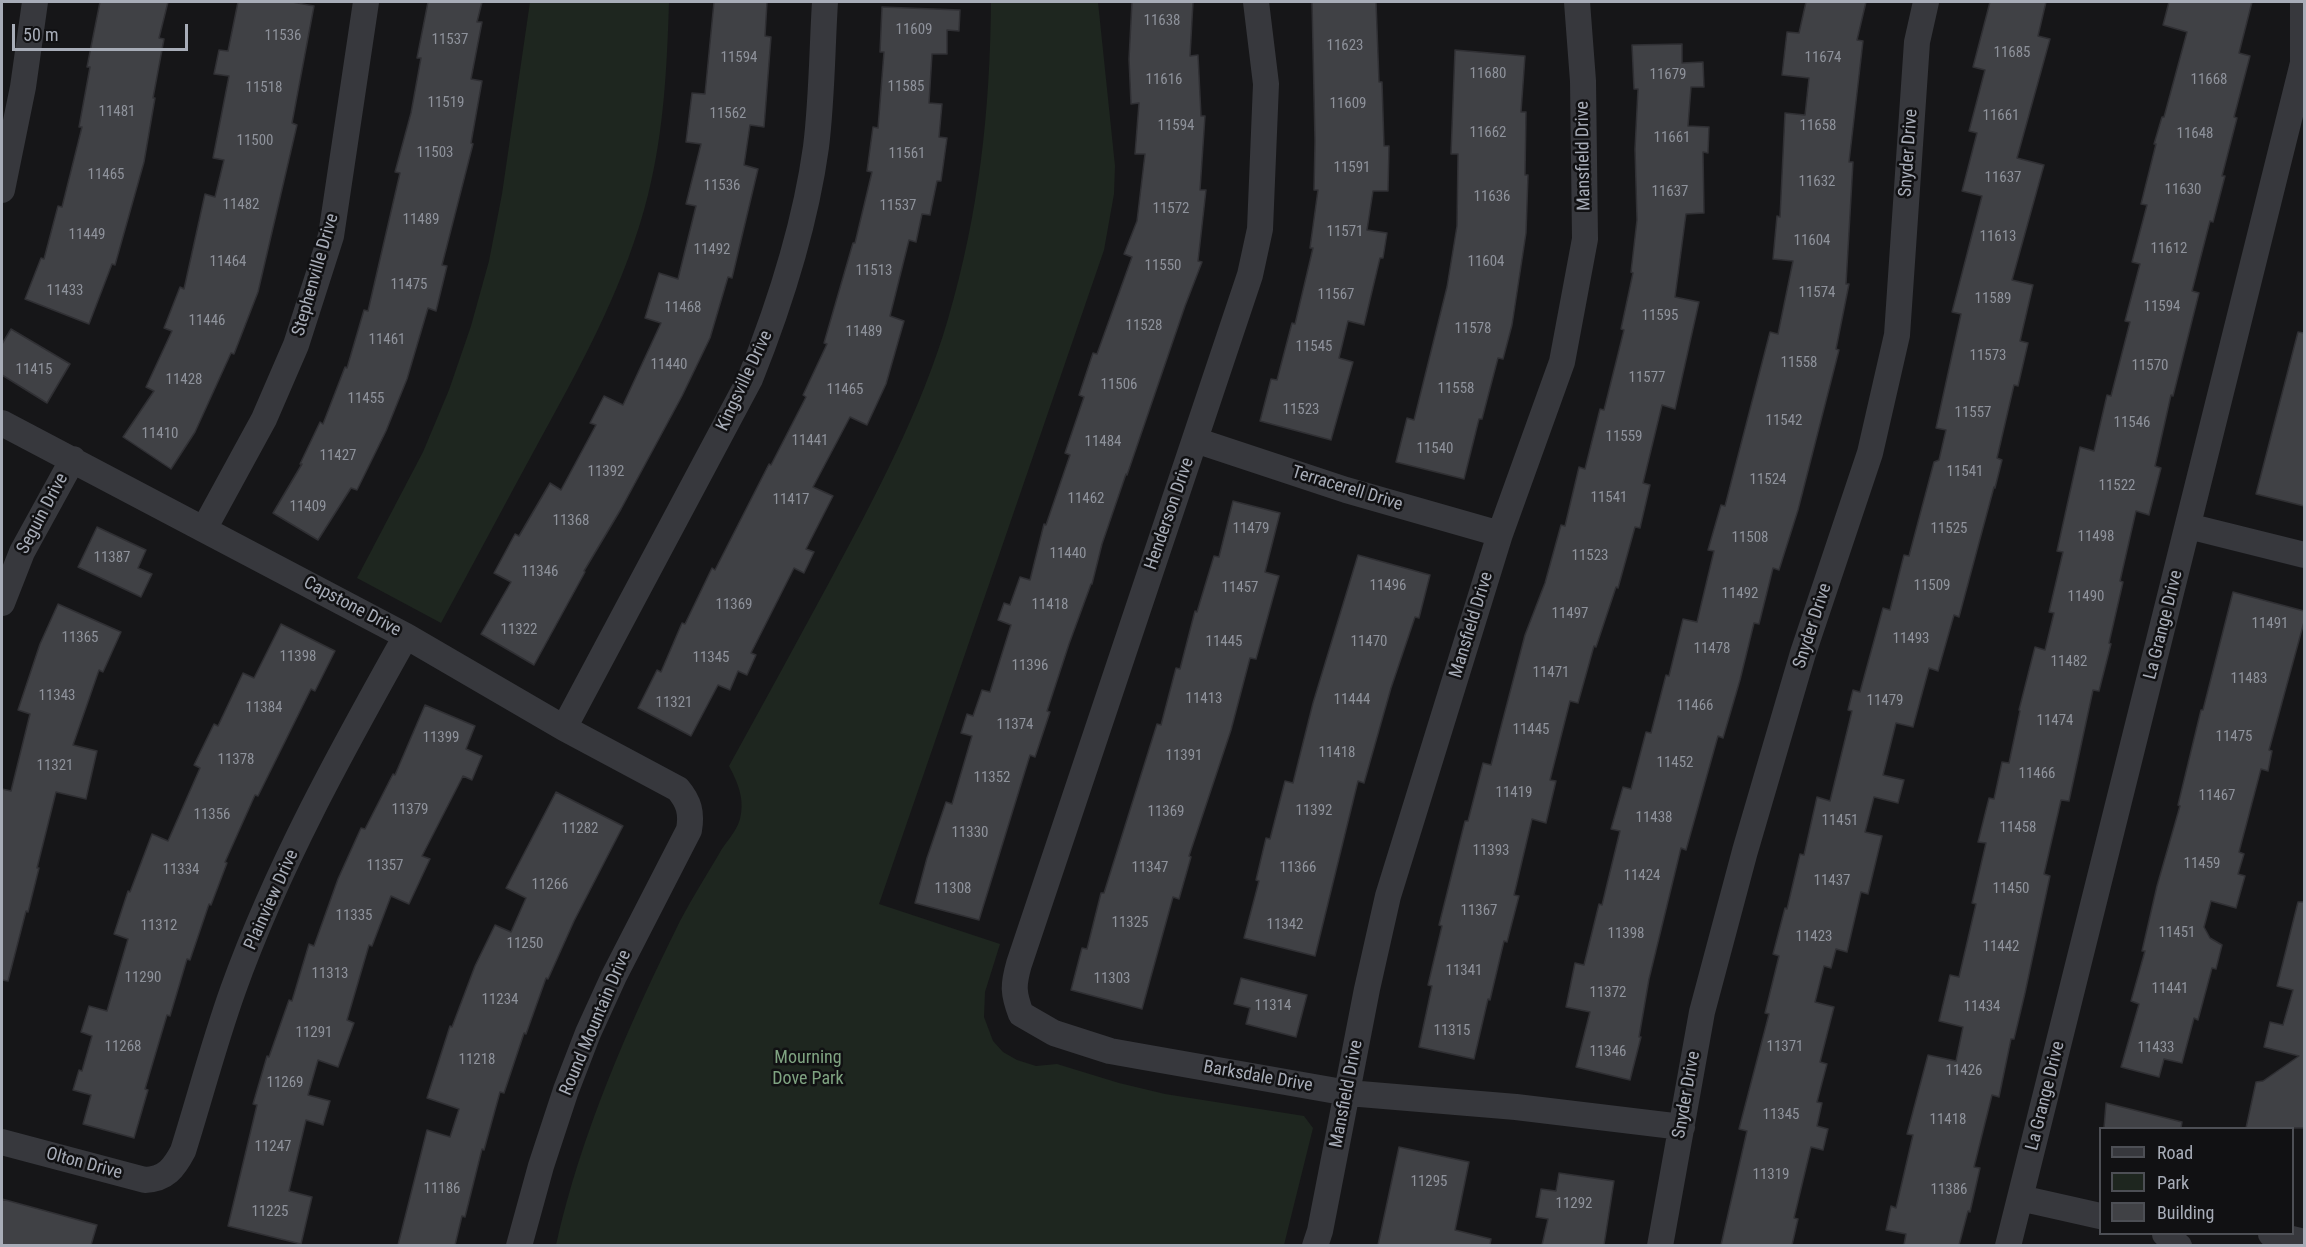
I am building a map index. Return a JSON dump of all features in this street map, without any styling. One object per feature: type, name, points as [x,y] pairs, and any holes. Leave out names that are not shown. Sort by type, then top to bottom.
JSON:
[{"type":"street","points":[[2,190],[23,87],[34,2]]},
{"type":"street","name":"Stephenville Drive","points":[[204,529],[268,408],[296,345],[332,236],[366,2]]},
{"type":"street","name":"Kingsville Drive","points":[[564,728],[750,379],[772,322],[795,250],[816,147],[825,2]]},
{"type":"street","name":"Henderson Drive","points":[[1021,1014],[1013,995],[1019,964],[1250,275],[1260,229],[1266,84],[1256,2]]},
{"type":"street","name":"Mansfield Drive","points":[[1315,1245],[1320,1231],[1367,989],[1388,896],[1500,534],[1562,362],[1585,239],[1583,81],[1577,2]]},
{"type":"street","name":"Snyder Drive","points":[[1660,1245],[1702,1012],[1742,863],[1803,653],[1870,453],[1897,335],[1916,53],[1926,2]]},
{"type":"street","name":"La Grange Drive","points":[[2008,1245],[2303,63],[2303,2]]},
{"type":"street","name":"Capstone Drive","points":[[2,423],[406,636],[564,728],[678,789],[690,808]]},
{"type":"street","name":"Terracerell Drive","points":[[1195,440],[1346,490],[1500,534]]},
{"type":"street","name":"Seguin Drive","points":[[2,603],[22,552],[73,459]]},
{"type":"street","points":[[2188,526],[2304,555]]},
{"type":"street","name":"Plainview Drive","points":[[167,1175],[177,1164],[183,1151],[233,990],[267,906],[347,742],[406,636]]},
{"type":"street","name":"Round Mountain Drive","points":[[519,1245],[541,1166],[588,1034],[614,976],[689,830],[690,808]]},
{"type":"street","name":"Barksdale Drive","points":[[1021,1014],[1054,1033],[1110,1051],[1348,1093],[1516,1107],[1682,1127]]},
{"type":"street","name":"Olton Drive","points":[[2,1142],[145,1180],[167,1175]]},
{"type":"street","points":[[2020,1198],[2099,1216]]},
{"type":"street","points":[[2167,1235],[2179,1245]]},
{"type":"street","points":[[2278,1235],[2304,1242]]},
{"type":"green space","points":[[530,2],[669,2],[666,75],[658,147],[639,227],[603,319],[574,378],[441,623],[357,578],[423,452],[449,390],[471,326],[489,261],[502,194]]},
{"type":"green space","name":"Mourning Dove Park","points":[[991,2],[1098,2],[1115,166],[1114,194],[1104,250],[879,904],[1000,944],[985,992],[984,1017],[993,1041],[1003,1052],[1017,1060],[1036,1066],[1057,1064],[1165,1094],[1304,1116],[1313,1128],[1284,1245],[556,1245],[566,1203],[593,1120],[625,1039],[680,921],[740,819],[741,798],[729,766],[881,484],[911,420],[937,353],[968,240],[981,162],[988,83]]},
{"type":"building","points":[[100,2],[168,2],[159,38],[164,39],[144,162],[115,265],[112,264],[89,324],[25,299],[41,258],[44,259],[58,206],[62,207],[82,127],[79,127],[90,67],[87,67]]},
{"type":"building","points":[[238,2],[292,2],[314,6],[292,123],[297,125],[258,292],[234,354],[231,353],[195,432],[171,469],[123,437],[154,391],[146,387],[172,331],[164,328],[180,287],[184,289],[205,194],[215,197],[224,160],[213,158],[229,76],[214,74],[219,50],[228,51]]},
{"type":"building","points":[[428,2],[482,2],[477,22],[482,22],[471,79],[482,81],[471,143],[473,144],[442,265],[447,266],[436,311],[428,308],[407,379],[386,431],[357,490],[351,488],[318,540],[273,513],[302,464],[300,464],[320,422],[323,424],[345,367],[347,368],[364,310],[368,311],[400,173],[395,172],[411,113],[421,58],[417,58]]},
{"type":"building","points":[[714,2],[767,2],[765,36],[771,37],[764,127],[750,125],[744,165],[758,169],[732,278],[728,277],[710,338],[682,396],[534,665],[481,634],[511,582],[494,573],[515,534],[519,536],[550,483],[561,490],[596,425],[590,423],[604,396],[623,405],[661,323],[645,318],[659,273],[678,279],[696,206],[686,204],[701,144],[686,142],[692,93],[705,94]]},
{"type":"building","points":[[1132,2],[1193,2],[1190,56],[1198,55],[1201,116],[1205,116],[1200,190],[1206,190],[1198,261],[1202,262],[1102,544],[1092,584],[1069,644],[1035,757],[1030,755],[979,920],[915,903],[946,802],[952,804],[972,736],[961,733],[967,714],[973,716],[982,690],[990,692],[1011,625],[998,620],[1004,603],[1010,605],[1020,577],[1030,580],[1044,524],[1046,525],[1070,455],[1065,453],[1084,397],[1079,395],[1093,353],[1097,354],[1132,257],[1124,254],[1137,221],[1145,154],[1135,154],[1139,103],[1131,104],[1129,59]]},
{"type":"building","points":[[1312,2],[1376,2],[1384,146],[1389,146],[1388,191],[1373,191],[1367,230],[1387,233],[1383,258],[1380,258],[1364,325],[1348,321],[1339,358],[1353,362],[1331,440],[1260,421],[1271,379],[1277,380],[1292,323],[1295,324],[1313,248],[1310,248],[1318,190],[1314,190]]},
{"type":"building","points":[[1806,2],[1866,2],[1857,40],[1863,41],[1849,162],[1853,162],[1846,284],[1849,284],[1836,349],[1839,350],[1798,510],[1779,570],[1773,568],[1759,624],[1754,623],[1723,738],[1718,736],[1686,850],[1681,848],[1649,979],[1639,1037],[1641,1037],[1630,1080],[1576,1067],[1590,1012],[1566,1007],[1575,963],[1584,965],[1599,904],[1602,905],[1620,831],[1611,829],[1623,787],[1631,789],[1646,732],[1651,733],[1666,675],[1669,676],[1683,619],[1697,622],[1714,551],[1708,550],[1721,505],[1725,506],[1770,332],[1778,334],[1793,261],[1773,259],[1777,216],[1780,217],[1785,113],[1805,115],[1809,78],[1782,75],[1787,32],[1799,33]]},
{"type":"building","points":[[1990,2],[2046,2],[2038,36],[2050,39],[2017,158],[2044,165],[2012,280],[2033,285],[2020,341],[2028,343],[2018,386],[2014,385],[1997,458],[2002,460],[1995,488],[1959,617],[1954,615],[1938,671],[1929,668],[1913,727],[1896,723],[1883,775],[1904,780],[1898,803],[1874,797],[1865,832],[1882,836],[1868,894],[1861,892],[1847,952],[1836,949],[1831,968],[1824,966],[1815,1002],[1834,1007],[1820,1062],[1827,1064],[1817,1102],[1822,1103],[1817,1126],[1828,1129],[1823,1150],[1811,1147],[1794,1218],[1798,1219],[1792,1245],[1721,1245],[1747,1131],[1739,1129],[1769,1014],[1765,1013],[1779,956],[1773,954],[1785,908],[1787,909],[1800,854],[1804,855],[1817,797],[1830,801],[1852,711],[1848,710],[1853,690],[1860,692],[1883,608],[1890,610],[1904,555],[1909,556],[1934,462],[1939,460],[1946,430],[1936,428],[1961,314],[1952,312],[1982,196],[1962,191],[1977,133],[1969,131],[1985,70],[1973,67]]},
{"type":"building","points":[[2169,2],[2252,2],[2239,53],[2250,56],[2234,117],[2237,118],[2222,176],[2225,176],[2213,222],[2210,221],[2192,291],[2199,293],[2173,396],[2171,395],[2155,466],[2161,468],[2149,515],[2136,511],[2120,581],[2123,582],[2109,643],[2111,644],[2099,691],[2093,690],[2069,801],[2061,800],[2044,874],[2050,876],[2025,993],[2014,1039],[2011,1039],[1999,1097],[1992,1095],[1974,1167],[1980,1168],[1970,1212],[1968,1211],[1959,1245],[1904,1245],[1906,1234],[1886,1230],[1891,1206],[1896,1208],[1913,1135],[1907,1134],[1928,1055],[1956,1061],[1963,1027],[1939,1021],[1950,975],[1959,977],[1976,904],[1972,903],[1986,843],[1978,842],[1989,798],[1994,799],[2002,762],[2009,763],[2019,710],[2035,647],[2045,650],[2054,613],[2049,612],[2063,552],[2057,551],[2080,447],[2094,451],[2107,395],[2111,396],[2130,322],[2125,321],[2140,264],[2132,262],[2147,205],[2141,204],[2156,144],[2154,144],[2162,117],[2164,117],[2187,32],[2163,25]]},
{"type":"building","points":[[882,7],[960,10],[959,31],[947,30],[947,54],[932,54],[929,103],[942,104],[939,137],[947,138],[941,181],[937,181],[930,215],[922,214],[916,242],[909,240],[890,316],[904,321],[886,384],[867,425],[850,417],[813,487],[833,496],[806,549],[814,552],[804,573],[794,568],[751,653],[756,655],[747,675],[738,671],[730,690],[718,685],[691,736],[638,708],[657,670],[661,672],[682,623],[685,624],[712,568],[715,570],[769,464],[771,465],[806,397],[803,395],[827,344],[824,343],[853,243],[855,243],[872,172],[867,171],[873,127],[878,128],[884,52],[880,52]]},
{"type":"building","points":[[1682,44],[1682,63],[1703,62],[1704,87],[1691,87],[1688,126],[1709,127],[1708,153],[1703,152],[1704,213],[1686,214],[1675,297],[1699,302],[1675,409],[1662,405],[1643,483],[1650,485],[1640,528],[1635,527],[1618,588],[1616,587],[1596,647],[1594,646],[1578,703],[1570,701],[1550,780],[1556,781],[1546,823],[1532,819],[1514,895],[1519,896],[1507,942],[1504,941],[1474,1059],[1419,1047],[1432,986],[1428,985],[1442,926],[1439,925],[1465,821],[1468,821],[1483,763],[1491,765],[1525,635],[1545,583],[1561,525],[1565,526],[1579,467],[1585,469],[1600,409],[1604,410],[1624,330],[1621,329],[1633,273],[1631,272],[1637,220],[1635,149],[1638,89],[1634,89],[1632,45]]},
{"type":"building","points":[[1455,50],[1525,56],[1521,112],[1526,112],[1525,175],[1528,175],[1526,233],[1512,325],[1503,359],[1498,358],[1464,479],[1396,462],[1407,418],[1414,420],[1447,287],[1457,226],[1458,154],[1451,154]]},
{"type":"building","points":[[11,329],[70,364],[47,403],[2,375],[2,344]]},
{"type":"building","points":[[2298,332],[2304,333],[2304,506],[2256,494]]},
{"type":"building","points":[[1233,501],[1280,513],[1265,572],[1279,576],[1256,659],[1250,658],[1231,730],[1189,856],[1191,857],[1179,899],[1173,897],[1142,1009],[1071,990],[1082,948],[1087,949],[1101,893],[1104,893],[1157,724],[1161,725],[1176,668],[1180,669],[1195,611],[1197,612],[1214,556],[1219,557]]},
{"type":"building","points":[[97,527],[146,550],[138,568],[152,574],[141,597],[78,567]]},
{"type":"building","points":[[1358,555],[1430,575],[1419,618],[1415,617],[1391,688],[1364,783],[1358,781],[1315,956],[1244,938],[1259,881],[1256,880],[1266,838],[1270,839],[1285,781],[1293,783],[1313,703]]},
{"type":"building","points":[[2233,592],[2304,611],[2304,622],[2269,750],[2272,751],[2268,771],[2261,769],[2239,852],[2244,854],[2238,874],[2245,876],[2236,908],[2211,901],[2204,927],[2210,938],[2222,945],[2216,969],[2212,968],[2198,1020],[2194,1018],[2182,1063],[2164,1059],[2159,1077],[2121,1067],[2139,1004],[2131,1001],[2145,951],[2142,951],[2157,886],[2180,806],[2178,805],[2201,710],[2203,710]]},
{"type":"building","points":[[58,604],[121,632],[103,672],[99,670],[73,745],[97,751],[86,799],[56,792],[28,912],[26,911],[8,981],[2,980],[2,789],[11,791],[30,714],[18,710],[40,644]]},
{"type":"building","points":[[281,624],[335,651],[315,691],[311,689],[258,796],[255,795],[225,862],[227,863],[211,905],[209,904],[190,960],[187,959],[170,1016],[167,1015],[145,1089],[148,1090],[134,1138],[83,1124],[91,1095],[73,1090],[79,1070],[82,1071],[92,1036],[81,1032],[89,1006],[107,1011],[128,939],[114,934],[128,891],[130,892],[152,834],[168,841],[200,768],[194,765],[214,724],[218,726],[243,673],[254,678]]},
{"type":"building","points":[[425,705],[475,726],[466,749],[482,756],[472,780],[463,776],[422,856],[430,859],[409,904],[391,896],[372,946],[369,945],[347,1020],[354,1023],[338,1067],[318,1060],[308,1095],[330,1101],[323,1125],[306,1120],[289,1191],[312,1197],[301,1244],[228,1226],[257,1105],[253,1104],[267,1056],[269,1057],[289,1000],[292,1001],[309,944],[314,946],[338,879],[361,828],[365,829],[393,774],[395,775]]},
{"type":"building","points":[[556,792],[623,826],[574,921],[548,979],[546,978],[504,1093],[500,1092],[455,1245],[398,1245],[427,1130],[450,1137],[459,1109],[427,1098],[450,1026],[452,1027],[475,966],[495,925],[511,932],[526,898],[506,888]]},
{"type":"building","points":[[2298,902],[2304,902],[2304,1128],[2246,1127],[2256,1082],[2263,1081],[2299,1056],[2264,1047],[2270,1022],[2283,1025],[2293,990],[2277,986]]},
{"type":"building","points":[[1241,978],[1307,995],[1296,1037],[1246,1024],[1250,1008],[1234,1004]]},
{"type":"building","points":[[2106,1103],[2182,1122],[2181,1127],[2104,1127]]},
{"type":"building","points":[[1399,1147],[1469,1162],[1455,1230],[1491,1239],[1490,1245],[1378,1245]]},
{"type":"building","points":[[1559,1173],[1614,1181],[1604,1245],[1542,1245],[1548,1219],[1536,1217],[1541,1189],[1556,1191]]},
{"type":"building","points":[[2,1199],[97,1225],[91,1245],[2,1245]]}]
